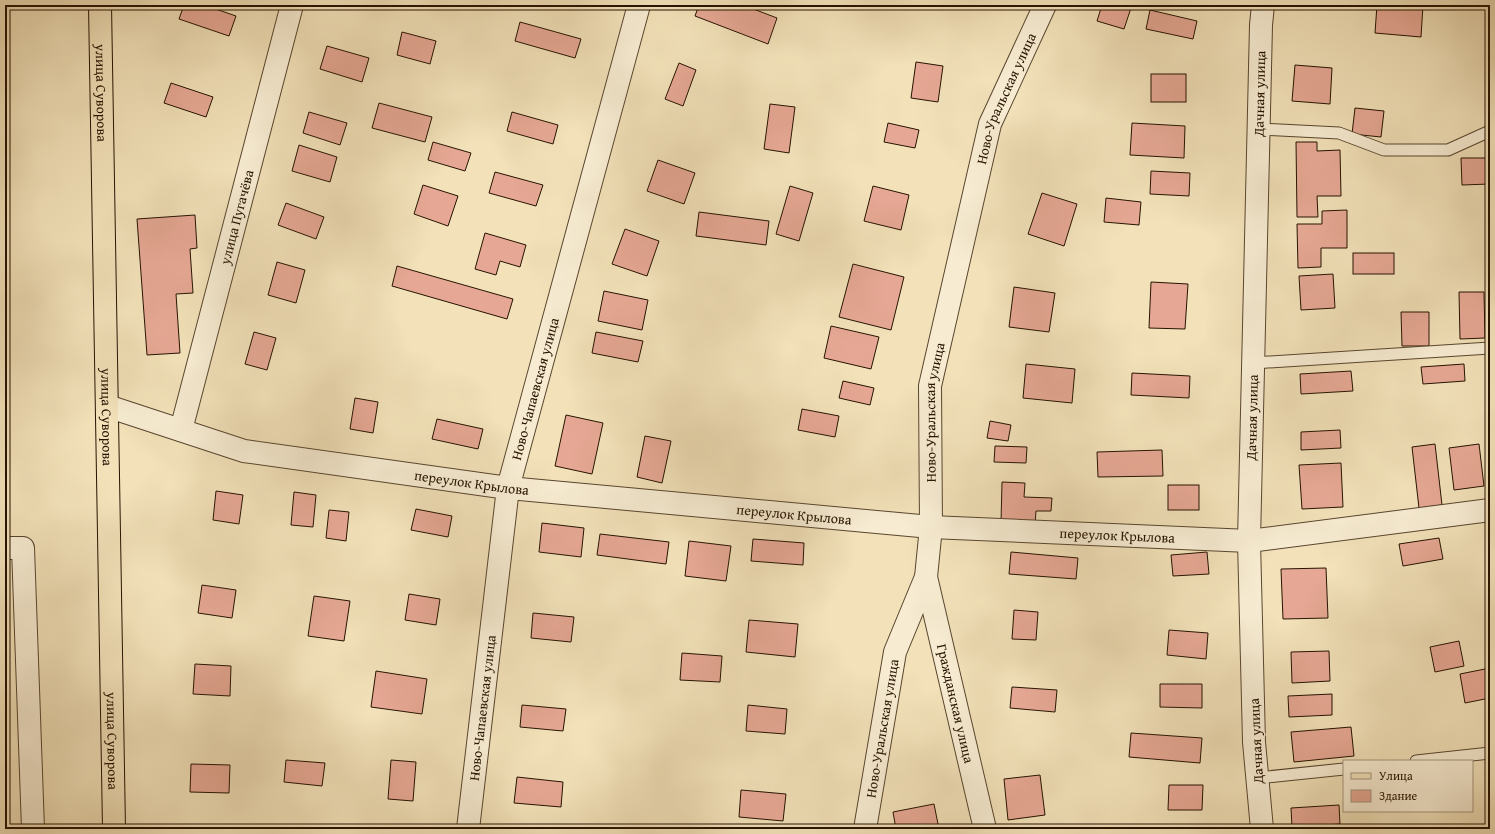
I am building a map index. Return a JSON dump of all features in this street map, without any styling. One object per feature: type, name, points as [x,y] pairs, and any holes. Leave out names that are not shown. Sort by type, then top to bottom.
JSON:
[{"type":"main road","name":"улица Суворова","points":[[100,5],[114,829]]},
{"type":"street","name":"улица Пугачёва","points":[[181,430],[292,5]]},
{"type":"street","name":"Ново-Чапаевская улица","points":[[468,829],[508,488],[639,5]]},
{"type":"street","name":"Ново-Уральская улица","points":[[865,829],[895,652],[926,577],[931,527],[930,386],[990,124],[1045,5]]},
{"type":"street","name":"Дачная улица","points":[[1262,829],[1254,742],[1249,541],[1263,5]]},
{"type":"street","name":"переулок Крылова","points":[[107,406],[244,451],[508,488],[931,527],[1249,541],[1490,510]]},
{"type":"street","points":[[14,548],[33,829]]},
{"type":"street","name":"Гражданская улица","points":[[926,577],[985,829]]},
{"type":"lane","points":[[1259,129],[1339,133],[1384,150],[1448,150],[1490,131]]},
{"type":"lane","points":[[1253,363],[1490,348]]},
{"type":"lane","points":[[1425,760],[1490,753]]},
{"type":"lane","points":[[1257,778],[1343,769]]},
{"type":"building","points":[[184,5],[204,5],[236,16],[229,36],[179,19]]},
{"type":"building","points":[[699,5],[743,5],[777,18],[768,44],[695,16]]},
{"type":"building","points":[[1102,5],[1122,5],[1131,8],[1124,29],[1097,21]]},
{"type":"building","points":[[1377,5],[1423,5],[1421,37],[1375,33]]},
{"type":"building","points":[[1150,10],[1197,21],[1193,39],[1146,29]]},
{"type":"building","points":[[520,22],[581,39],[575,58],[515,41]]},
{"type":"building","points":[[402,32],[436,41],[430,64],[397,55]]},
{"type":"building","points":[[327,46],[369,58],[362,82],[320,69]]},
{"type":"building","points":[[916,62],[943,66],[938,102],[911,98]]},
{"type":"building","points":[[679,63],[696,70],[683,106],[665,99]]},
{"type":"building","points":[[1295,65],[1332,68],[1330,104],[1292,101]]},
{"type":"building","points":[[1151,74],[1186,74],[1186,102],[1151,102]]},
{"type":"building","points":[[171,83],[213,97],[206,117],[164,103]]},
{"type":"building","points":[[379,103],[432,117],[425,142],[372,128]]},
{"type":"building","points":[[770,104],[795,107],[789,153],[764,149]]},
{"type":"building","points":[[1355,108],[1384,111],[1381,137],[1352,134]]},
{"type":"building","points":[[309,112],[347,123],[340,145],[303,133]]},
{"type":"building","points":[[512,112],[558,125],[553,144],[507,131]]},
{"type":"building","points":[[888,123],[919,130],[915,148],[884,142]]},
{"type":"building","points":[[1132,123],[1185,126],[1184,158],[1130,155]]},
{"type":"building","points":[[433,142],[471,153],[465,171],[428,160]]},
{"type":"building","points":[[1296,142],[1317,142],[1317,151],[1340,150],[1341,196],[1317,196],[1318,217],[1297,217]]},
{"type":"building","points":[[299,145],[337,157],[330,182],[292,171]]},
{"type":"building","points":[[1461,158],[1490,158],[1490,184],[1462,185]]},
{"type":"building","points":[[658,160],[695,173],[684,204],[647,191]]},
{"type":"building","points":[[1151,171],[1190,173],[1189,196],[1150,194]]},
{"type":"building","points":[[495,172],[543,185],[536,206],[489,193]]},
{"type":"building","points":[[423,185],[458,196],[448,226],[414,214]]},
{"type":"building","points":[[790,186],[813,193],[799,241],[776,234]]},
{"type":"building","points":[[873,186],[909,195],[901,230],[864,221]]},
{"type":"building","points":[[1042,193],[1077,204],[1064,246],[1028,234]]},
{"type":"building","points":[[1106,198],[1141,202],[1139,225],[1104,222]]},
{"type":"building","points":[[286,203],[324,217],[316,239],[278,225]]},
{"type":"building","points":[[1347,210],[1347,248],[1321,248],[1321,267],[1298,268],[1297,224],[1322,224],[1322,211]]},
{"type":"building","points":[[699,212],[769,221],[766,245],[696,236]]},
{"type":"building","points":[[195,215],[197,248],[190,249],[193,293],[176,294],[180,353],[147,355],[137,219]]},
{"type":"building","points":[[625,229],[659,241],[647,276],[612,264]]},
{"type":"building","points":[[485,233],[526,245],[520,267],[500,261],[496,275],[475,269]]},
{"type":"building","points":[[1353,253],[1394,253],[1394,274],[1353,274]]},
{"type":"building","points":[[277,262],[305,270],[296,303],[268,295]]},
{"type":"building","points":[[853,264],[904,277],[891,330],[839,317]]},
{"type":"building","points":[[397,266],[513,299],[507,319],[392,286]]},
{"type":"building","points":[[1333,274],[1335,308],[1301,310],[1299,276]]},
{"type":"building","points":[[1151,282],[1188,284],[1185,329],[1149,328]]},
{"type":"building","points":[[1014,287],[1055,293],[1049,332],[1009,327]]},
{"type":"building","points":[[604,291],[648,300],[642,330],[598,321]]},
{"type":"building","points":[[1459,292],[1484,292],[1485,338],[1460,339]]},
{"type":"building","points":[[1401,312],[1429,312],[1429,346],[1402,346]]},
{"type":"building","points":[[831,326],[879,337],[871,369],[824,358]]},
{"type":"building","points":[[254,332],[276,338],[267,370],[245,364]]},
{"type":"building","points":[[596,332],[643,341],[638,362],[592,353]]},
{"type":"building","points":[[1026,364],[1075,369],[1072,403],[1023,398]]},
{"type":"building","points":[[1464,364],[1465,381],[1423,384],[1421,367]]},
{"type":"building","points":[[1351,371],[1353,391],[1301,394],[1300,374]]},
{"type":"building","points":[[1132,373],[1190,376],[1189,398],[1131,395]]},
{"type":"building","points":[[843,381],[874,388],[870,405],[839,398]]},
{"type":"building","points":[[355,398],[378,402],[373,433],[350,429]]},
{"type":"building","points":[[802,409],[839,416],[835,437],[798,430]]},
{"type":"building","points":[[566,415],[603,423],[592,474],[555,466]]},
{"type":"building","points":[[437,419],[483,429],[478,449],[432,439]]},
{"type":"building","points":[[990,421],[1011,425],[1008,441],[987,438]]},
{"type":"building","points":[[1340,430],[1341,448],[1301,450],[1301,432]]},
{"type":"building","points":[[645,436],[671,441],[662,483],[637,477]]},
{"type":"building","points":[[1435,444],[1442,505],[1419,508],[1412,447]]},
{"type":"building","points":[[1479,444],[1484,486],[1454,490],[1449,448]]},
{"type":"building","points":[[995,446],[1027,447],[1026,463],[994,462]]},
{"type":"building","points":[[1162,450],[1163,476],[1098,477],[1097,452]]},
{"type":"building","points":[[1341,463],[1343,507],[1302,509],[1299,465]]},
{"type":"building","points":[[1002,482],[1025,483],[1024,497],[1052,498],[1051,511],[1036,511],[1035,525],[1001,523]]},
{"type":"building","points":[[1168,485],[1199,485],[1199,510],[1168,510]]},
{"type":"building","points":[[216,491],[243,495],[239,524],[213,520]]},
{"type":"building","points":[[294,492],[316,495],[313,527],[291,525]]},
{"type":"building","points":[[416,509],[452,516],[448,537],[411,530]]},
{"type":"building","points":[[329,510],[349,512],[346,541],[326,538]]},
{"type":"building","points":[[542,523],[584,528],[581,557],[539,552]]},
{"type":"building","points":[[600,534],[669,542],[666,564],[597,555]]},
{"type":"building","points":[[1439,538],[1443,559],[1403,566],[1399,544]]},
{"type":"building","points":[[753,539],[804,543],[803,565],[751,561]]},
{"type":"building","points":[[689,541],[731,546],[726,581],[685,576]]},
{"type":"building","points":[[1011,552],[1078,558],[1076,579],[1009,574]]},
{"type":"building","points":[[1207,552],[1209,574],[1173,576],[1171,555]]},
{"type":"building","points":[[1326,568],[1328,618],[1283,619],[1281,569]]},
{"type":"building","points":[[202,585],[236,590],[232,618],[198,613]]},
{"type":"building","points":[[409,594],[440,599],[436,625],[405,620]]},
{"type":"building","points":[[314,596],[350,601],[344,641],[308,636]]},
{"type":"building","points":[[1014,610],[1038,612],[1036,640],[1012,639]]},
{"type":"building","points":[[533,613],[574,617],[571,642],[531,638]]},
{"type":"building","points":[[749,620],[798,624],[795,657],[746,652]]},
{"type":"building","points":[[1169,630],[1208,633],[1206,659],[1167,655]]},
{"type":"building","points":[[1459,641],[1464,666],[1435,672],[1430,647]]},
{"type":"building","points":[[1329,651],[1330,681],[1292,683],[1291,652]]},
{"type":"building","points":[[682,653],[722,656],[720,682],[680,680]]},
{"type":"building","points":[[195,664],[231,666],[230,696],[193,694]]},
{"type":"building","points":[[1490,668],[1490,698],[1465,703],[1460,674]]},
{"type":"building","points":[[376,671],[427,679],[422,714],[371,707]]},
{"type":"building","points":[[1160,684],[1202,684],[1202,708],[1160,707]]},
{"type":"building","points":[[1012,687],[1057,690],[1055,712],[1010,708]]},
{"type":"building","points":[[1332,694],[1332,715],[1289,717],[1288,696]]},
{"type":"building","points":[[522,705],[566,709],[563,731],[520,727]]},
{"type":"building","points":[[748,705],[787,709],[785,734],[746,731]]},
{"type":"building","points":[[1351,727],[1354,756],[1294,762],[1291,732]]},
{"type":"building","points":[[1131,733],[1202,738],[1200,763],[1129,757]]},
{"type":"building","points":[[286,760],[325,763],[322,786],[284,782]]},
{"type":"building","points":[[391,760],[416,762],[413,801],[388,799]]},
{"type":"building","points":[[191,764],[230,765],[229,793],[190,792]]},
{"type":"building","points":[[1040,775],[1045,815],[1008,820],[1004,779]]},
{"type":"building","points":[[517,777],[563,782],[561,807],[514,803]]},
{"type":"building","points":[[1169,785],[1203,785],[1202,810],[1168,810]]},
{"type":"building","points":[[741,790],[786,794],[783,821],[739,817]]},
{"type":"building","points":[[934,804],[939,829],[896,829],[893,812]]},
{"type":"building","points":[[1339,805],[1340,824],[1292,827],[1291,808]]}]
